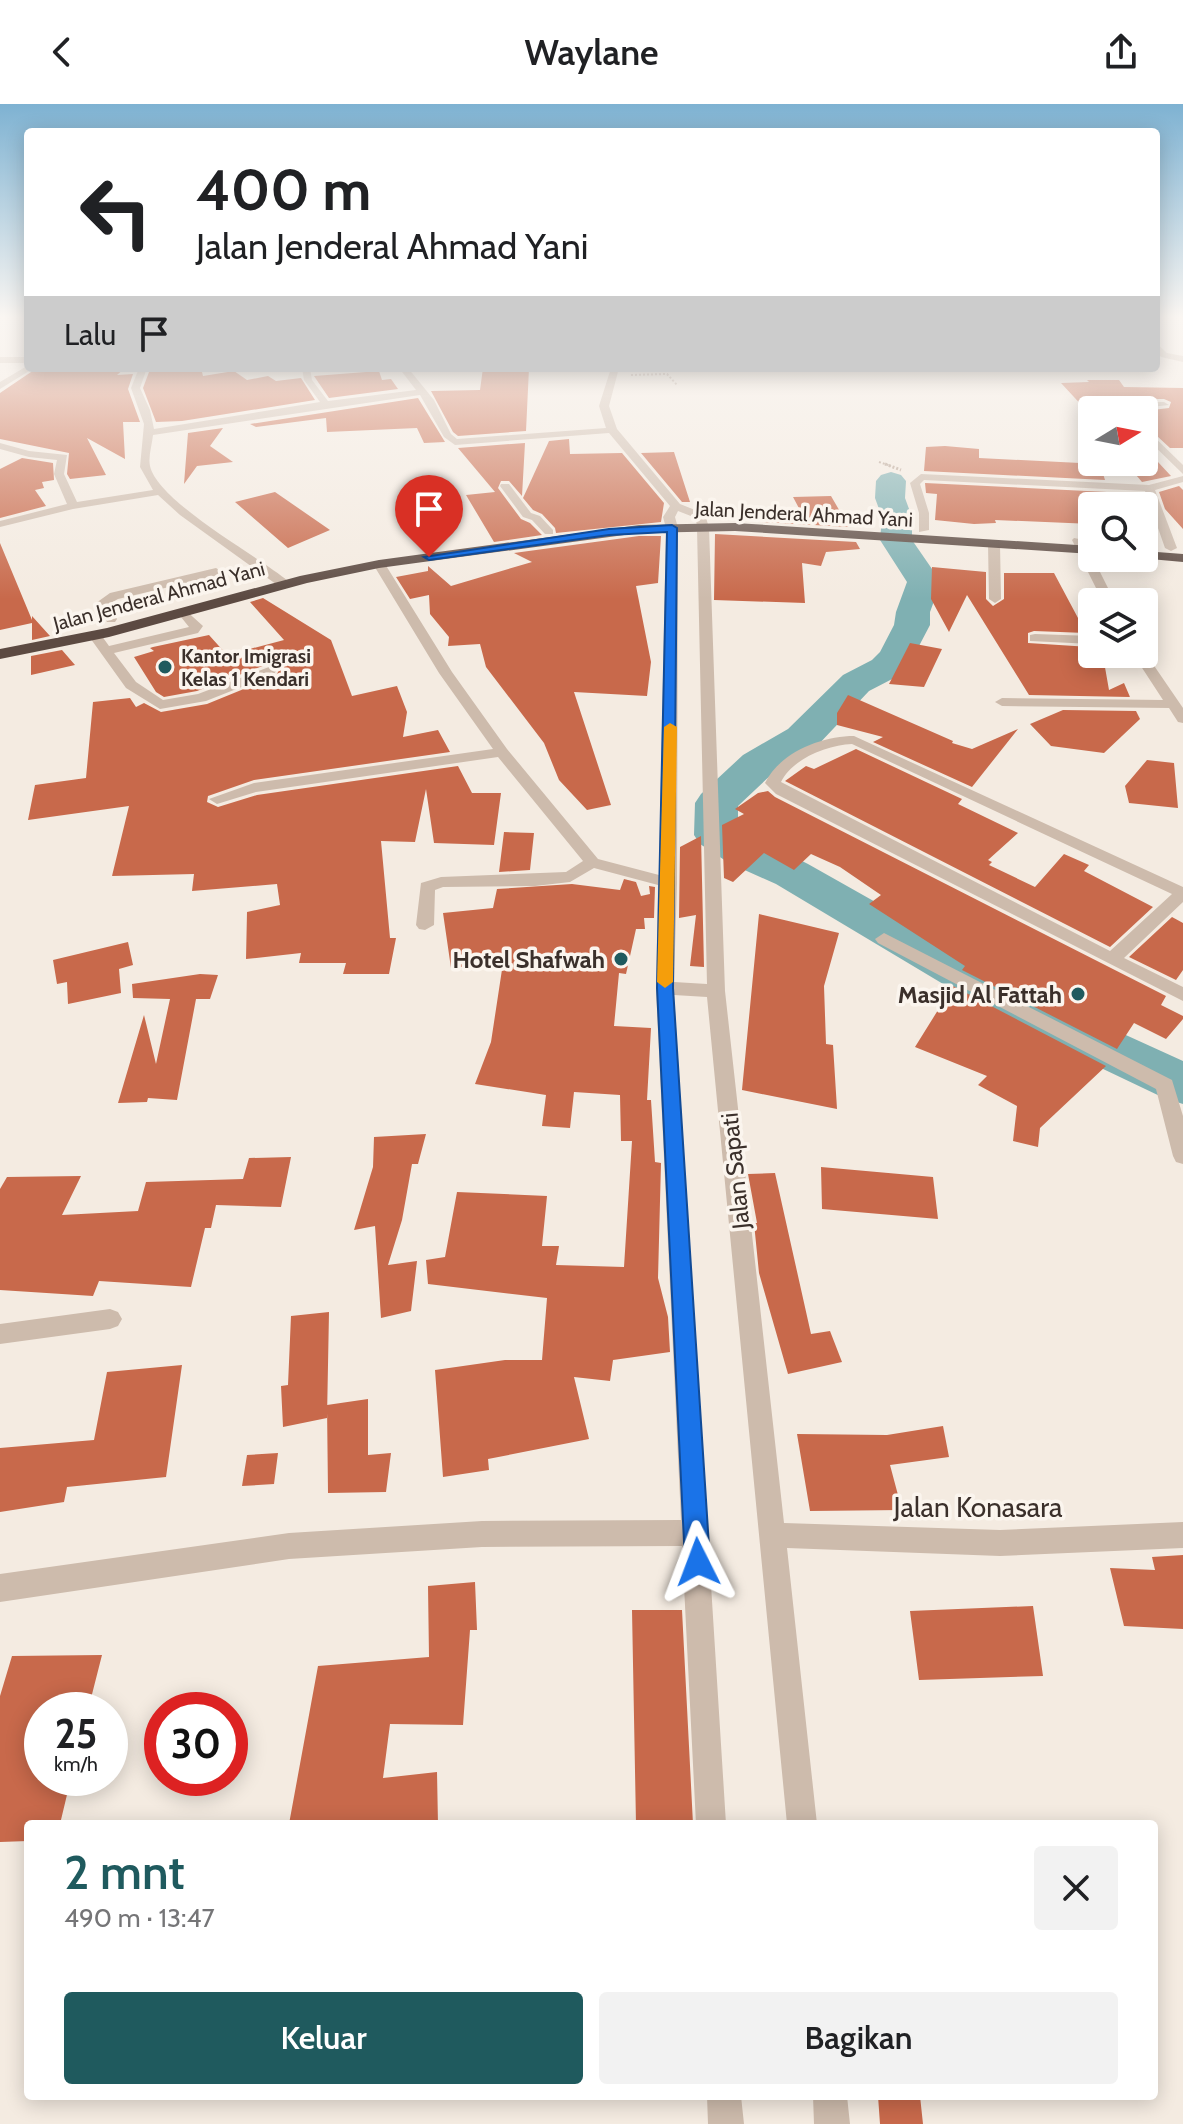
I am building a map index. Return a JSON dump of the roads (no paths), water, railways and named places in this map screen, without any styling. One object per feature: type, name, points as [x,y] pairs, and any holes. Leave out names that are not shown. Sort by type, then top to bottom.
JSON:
[{"type":"highway","name":"Jalan Jenderal Ahmad Yani","points":[[0,654],[94,635],[183,612],[280,580],[609,532],[672,517]]},
{"type":"highway","name":"Jalan Jenderal Ahmad Yani","points":[[0,642],[438,547],[672,517],[735,527],[901,533],[994,544],[1078,545]]},
{"type":"highway","name":"Jalan Jenderal Ahmad Yani","points":[[901,533],[923,530],[1078,544]]},
{"type":"highway","points":[[1158,556],[1183,558]]},
{"type":"street","points":[[144,410],[148,418],[145,466],[158,492],[280,580]]},
{"type":"street","points":[[148,433],[288,410]]},
{"type":"street","points":[[434,410],[451,440],[460,443],[612,430]]},
{"type":"street","points":[[605,410],[612,430],[672,517],[669,883],[665,988],[711,1820]]},
{"type":"street","points":[[1158,445],[1183,471]]},
{"type":"street","points":[[0,446],[29,454],[63,457],[59,474],[73,506]]},
{"type":"street","points":[[923,530],[924,513],[915,483],[921,477],[1149,488],[1183,479]]},
{"type":"street","points":[[505,486],[527,515],[536,518],[549,532]]},
{"type":"street","points":[[1149,488],[1177,548]]},
{"type":"street","points":[[0,524],[73,506],[158,492]]},
{"type":"street","points":[[672,517],[702,522]]},
{"type":"street","name":"Jalan Sapati","points":[[702,522],[716,991],[802,1820]]},
{"type":"street","points":[[994,544],[995,599]]},
{"type":"street","points":[[379,564],[446,673],[502,752],[592,862],[669,883]]},
{"type":"street","points":[[111,619],[102,603],[114,596],[216,572]]},
{"type":"street","points":[[106,651],[193,630],[196,622],[183,612]]},
{"type":"street","points":[[94,635],[131,685],[160,705],[201,698],[269,671]]},
{"type":"street","points":[[1035,638],[1078,640]]},
{"type":"street","points":[[1149,668],[1183,719]]},
{"type":"street","points":[[1002,702],[1172,704]]},
{"type":"street","points":[[1112,959],[1183,893],[854,740],[835,740],[785,765],[775,774],[773,783],[781,791],[1112,959],[1183,995]]},
{"type":"street","points":[[217,799],[254,788],[502,752]]},
{"type":"street","points":[[425,925],[427,887],[441,882],[535,881],[570,877],[592,862]]},
{"type":"street","points":[[884,939],[1174,1090],[1183,1156]]},
{"type":"street","points":[[665,988],[716,991]]},
{"type":"street","points":[[0,1334],[110,1319]]},
{"type":"street","points":[[0,1588],[289,1546],[482,1534],[696,1533]]},
{"type":"street","name":"Jalan Konasara","points":[[772,1535],[1000,1543],[1183,1535]]},
{"type":"street","points":[[724,2100],[726,2124]]},
{"type":"street","points":[[830,2100],[832,2124]]},
{"type":"waterway","points":[[891,481],[890,498],[897,517],[896,540],[924,582],[913,612],[912,625],[896,657],[885,668],[856,683],[802,738],[758,764],[716,803],[716,835],[745,853],[792,874],[1033,1014],[1183,1084]]},
{"type":"place","name":"Kantor Imigrasi Kelas 1 Kendari","points":[[165,667]]},
{"type":"place","name":"Hotel Shafwah","points":[[621,959]]},
{"type":"place","name":"Masjid Al Fattah","points":[[1078,994]]}]
